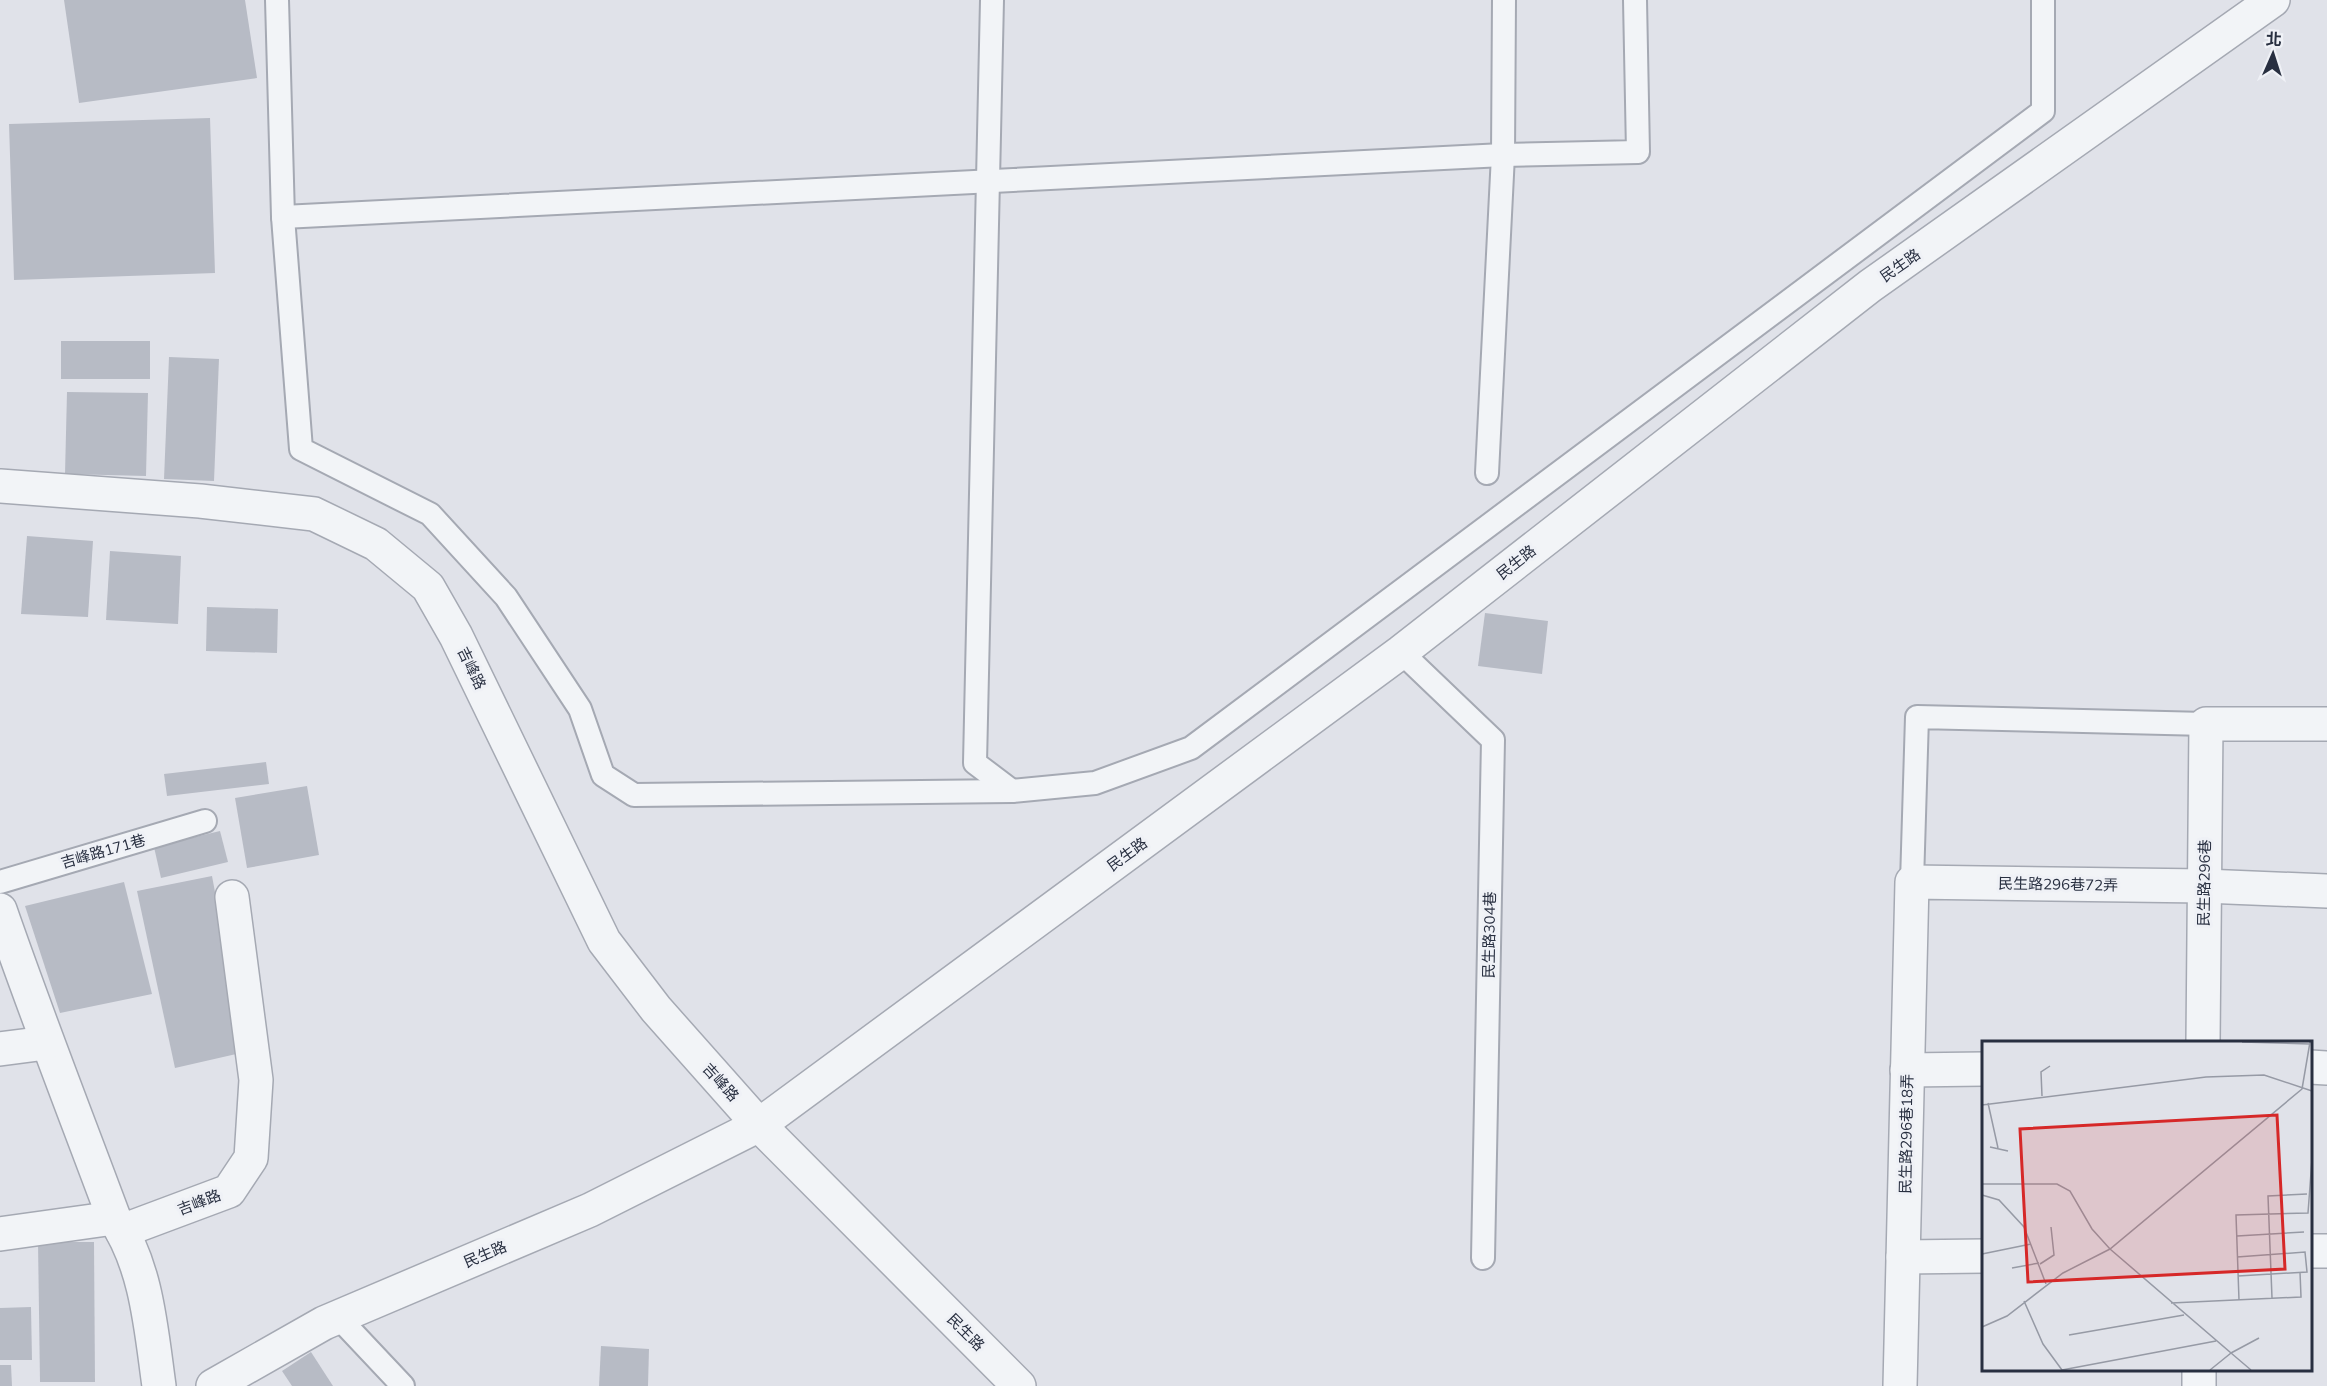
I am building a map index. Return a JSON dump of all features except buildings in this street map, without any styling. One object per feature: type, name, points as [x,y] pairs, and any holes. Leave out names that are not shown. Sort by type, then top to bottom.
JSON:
[{"type":"street","name":"民生路","points":[[213,1386],[338,1317],[590,1210],[759,1125],[1401,652],[1870,286],[2273,0]]},
{"type":"street","name":"吉峰路","points":[[0,486],[200,501],[314,514],[376,544],[428,587],[456,636],[604,941],[656,1009],[759,1125]]},
{"type":"street","points":[[2206,724],[2327,724]]},
{"type":"street","name":"民生路296巷","points":[[2203,1041],[2206,724]]},
{"type":"street","name":"民生路296巷72弄","points":[[1912,882],[2204,886],[2327,891]]},
{"type":"street","name":"民生路296巷18弄","points":[[1900,1386],[1912,882]]},
{"type":"street","name":"吉峰路","points":[[0,1234],[118,1225],[229,1191],[251,1158],[256,1080],[232,897]]},
{"type":"street","points":[[0,910],[46,1043],[58,1067],[146,1294],[159,1386]]},
{"type":"street","points":[[0,1049],[46,1043]]},
{"type":"street","points":[[2312,1067],[2327,1068]]},
{"type":"street","points":[[1907,1070],[1982,1069]]},
{"type":"street","name":"民生路","points":[[759,1125],[1019,1386]]},
{"type":"street","points":[[1903,1257],[1982,1256]]},
{"type":"lane","points":[[277,0],[283,217],[301,449],[430,514],[506,597],[580,710],[603,776],[634,795],[1012,791],[1095,783],[1191,748],[2043,111],[2043,0]]},
{"type":"lane","points":[[992,0],[975,763],[1012,791]]},
{"type":"lane","points":[[1486,473],[1503,155],[1504,0]]},
{"type":"lane","points":[[283,217],[1503,155],[1638,152],[1635,0]]},
{"type":"lane","name":"民生路304巷","points":[[1401,652],[1492,740],[1483,1258]]},
{"type":"lane","points":[[1912,882],[1917,717],[2206,724]]},
{"type":"lane","name":"吉峰路171巷","points":[[0,882],[206,821]]},
{"type":"lane","points":[[338,1317],[403,1386]]}]
